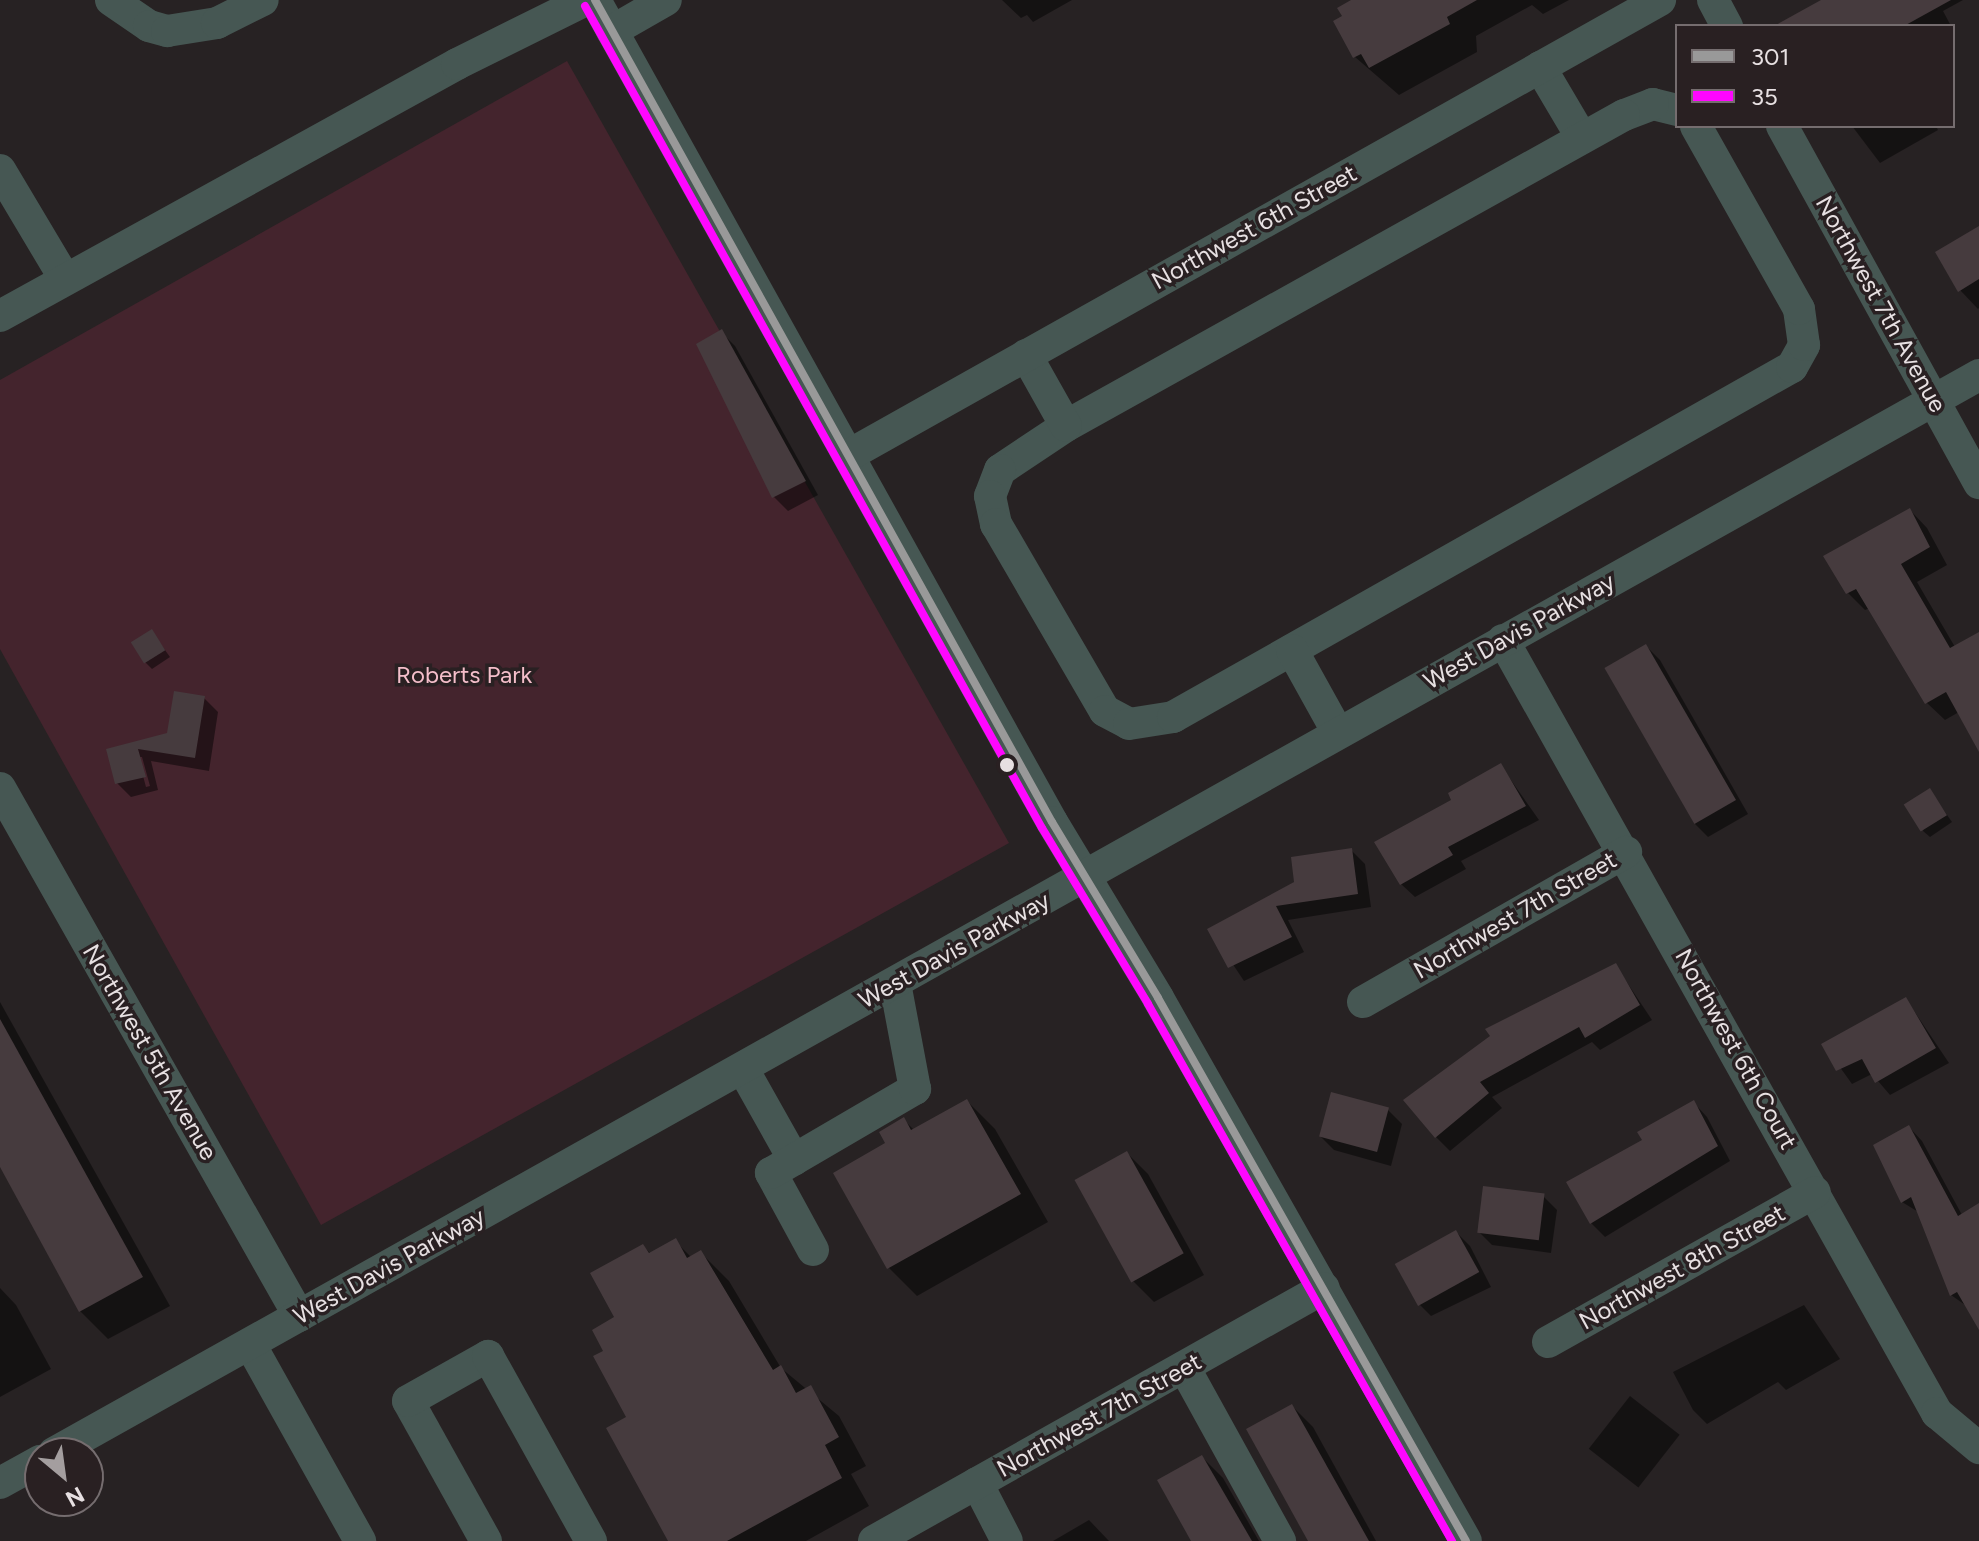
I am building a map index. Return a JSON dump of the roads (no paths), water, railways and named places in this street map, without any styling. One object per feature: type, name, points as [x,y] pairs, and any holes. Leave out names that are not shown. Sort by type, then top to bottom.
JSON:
[{"type":"street","points":[[111,0],[149,26],[167,31],[217,23],[263,0]]},
{"type":"street","points":[[0,316],[457,64],[586,0]]},
{"type":"street","points":[[595,0],[1085,876],[1324,1288],[1466,1541]]},
{"type":"street","points":[[612,31],[666,0]]},
{"type":"street","name":"Northwest 6th Street","points":[[849,455],[1660,0]]},
{"type":"street","points":[[1713,0],[1726,24]]},
{"type":"street","points":[[1540,67],[1582,138]]},
{"type":"street","points":[[1675,110],[1640,107],[1011,459],[994,479],[990,496],[1003,536],[1105,711],[1129,724],[1159,723],[1782,376],[1801,356],[1805,330],[1799,309],[1697,128]]},
{"type":"street","name":"Northwest 7th Avenue","points":[[1783,128],[1979,483]]},
{"type":"street","points":[[0,170],[10,208],[65,279]]},
{"type":"street","points":[[1026,355],[1066,426]]},
{"type":"street","name":"West Davis Parkway","points":[[83,1437],[1979,375]]},
{"type":"street","name":"Northwest 6th Court","points":[[1503,640],[1626,852],[1937,1413],[1979,1448]]},
{"type":"street","points":[[1292,650],[1338,733]]},
{"type":"street","name":"Northwest 5th Avenue","points":[[0,788],[299,1316]]},
{"type":"street","name":"Northwest 7th Street","points":[[1363,1002],[1626,852]]},
{"type":"street","points":[[813,1250],[771,1173],[915,1089],[895,983]]},
{"type":"street","points":[[743,1069],[794,1160]]},
{"type":"street","name":"Northwest 8th Street","points":[[1548,1342],[1815,1192]]},
{"type":"street","name":"Northwest 7th Street","points":[[874,1541],[1324,1288]]},
{"type":"street","points":[[250,1344],[360,1541]]},
{"type":"street","points":[[486,1541],[408,1401],[488,1356],[591,1541]]},
{"type":"street","points":[[1184,1367],[1280,1541]]},
{"type":"street","points":[[0,1483],[24,1470]]},
{"type":"street","points":[[977,1483],[1007,1541]]},
{"type":"park label","name":"Roberts Park","points":[[464,675]]}]
